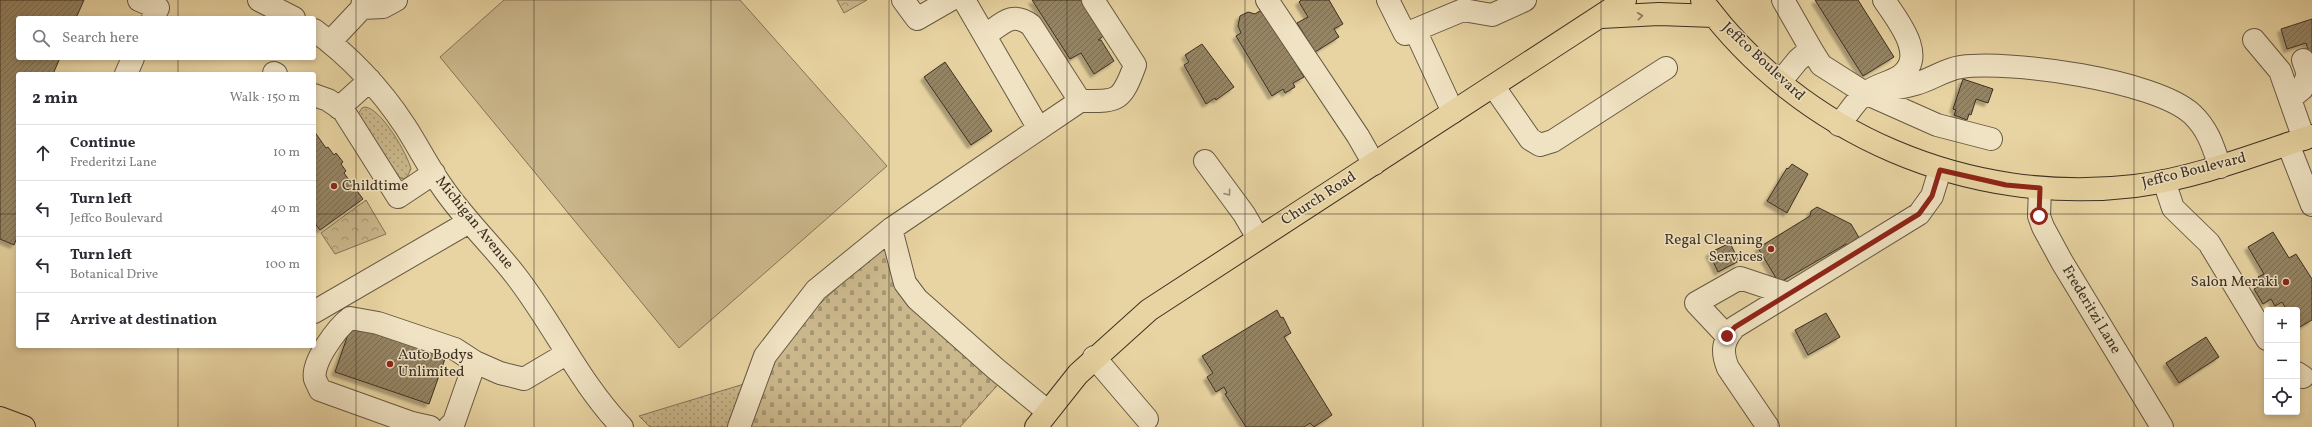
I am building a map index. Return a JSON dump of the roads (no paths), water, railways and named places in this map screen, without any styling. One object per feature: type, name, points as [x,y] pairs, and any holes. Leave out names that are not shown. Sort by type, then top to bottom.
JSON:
[{"type":"main road","name":"Church Road","points":[[1042,419],[1094,357],[1155,305],[1494,87],[1606,8],[1625,0]]},
{"type":"main road","points":[[1606,8],[1659,14],[1708,8]]},
{"type":"main road","name":"Jeffco Boulevard","points":[[1708,8],[1780,82],[1838,125],[1887,149],[1940,170],[2006,185],[2040,188],[2113,188],[2164,181],[2220,167],[2301,140]]},
{"type":"main road","points":[[0,418],[24,427]]},
{"type":"street","points":[[259,0],[290,16]]},
{"type":"street","points":[[322,36],[362,4],[383,7],[396,0]]},
{"type":"street","points":[[903,0],[917,20],[950,0]]},
{"type":"street","points":[[964,0],[986,35],[1039,129]]},
{"type":"street","points":[[739,427],[765,356],[816,290],[891,228],[1080,101],[1110,101],[1125,91],[1134,65],[1093,0]]},
{"type":"street","points":[[1267,0],[1358,136],[1374,164]]},
{"type":"street","points":[[1388,0],[1405,34],[1416,30],[1461,5],[1492,14],[1525,0]]},
{"type":"street","points":[[1783,0],[1821,65],[1865,93],[1937,124],[1991,139]]},
{"type":"street","points":[[1838,125],[1865,93],[1900,76],[1910,66],[1911,53],[1907,36],[1884,0]]},
{"type":"street","points":[[986,35],[1010,18],[1022,18],[1031,25],[1080,101]]},
{"type":"street","points":[[1416,30],[1453,112]]},
{"type":"street","name":"Michigan Avenue","points":[[322,36],[351,60],[370,80],[404,126],[468,222],[516,276],[586,384],[622,427]]},
{"type":"street","points":[[2254,40],[2280,71],[2291,98],[2301,140],[2312,205]]},
{"type":"street","points":[[1780,82],[1798,60],[1811,49]]},
{"type":"street","points":[[127,72],[132,60]]},
{"type":"street","points":[[2291,98],[2302,89],[2308,74],[2303,60]]},
{"type":"street","points":[[1865,93],[1916,84],[1959,67],[1986,65],[2028,68],[2111,82],[2150,91],[2173,100],[2191,113],[2204,126],[2211,139],[2220,167]]},
{"type":"street","points":[[1494,87],[1530,140],[1540,144],[1553,141],[1666,68]]},
{"type":"street","points":[[339,108],[370,80]]},
{"type":"street","points":[[316,95],[328,100],[343,110],[398,197],[434,173]]},
{"type":"street","points":[[1205,161],[1244,214],[1258,238]]},
{"type":"street","points":[[1768,427],[1728,368],[1724,357],[1724,346],[1727,336],[1735,327],[1919,214],[1932,196],[1940,170]]},
{"type":"street","points":[[2164,181],[2173,208],[2209,243],[2264,334]]},
{"type":"street","name":"Frederitzi Lane","points":[[2040,188],[2039,216],[2043,227],[2062,262],[2162,427]]},
{"type":"street","points":[[316,311],[468,222]]},
{"type":"street","points":[[891,228],[905,283],[917,299],[996,369],[1042,419]]},
{"type":"street","points":[[1727,336],[1696,303],[1740,278],[1788,294]]},
{"type":"street","points":[[430,427],[412,423],[320,390],[315,378],[318,364],[340,326],[350,318],[378,323],[454,349],[475,362],[500,373],[524,379],[566,354]]},
{"type":"street","points":[[1094,357],[1147,419]]},
{"type":"street","points":[[449,427],[454,422],[475,362]]},
{"type":"place","name":"Childtime","points":[[334,186]]},
{"type":"place","name":"Regal Cleaning Services","points":[[1771,249]]},
{"type":"place","name":"Salon Meraki","points":[[2286,282]]},
{"type":"place","name":"Auto Bodys Unlimited","points":[[390,364]]}]
